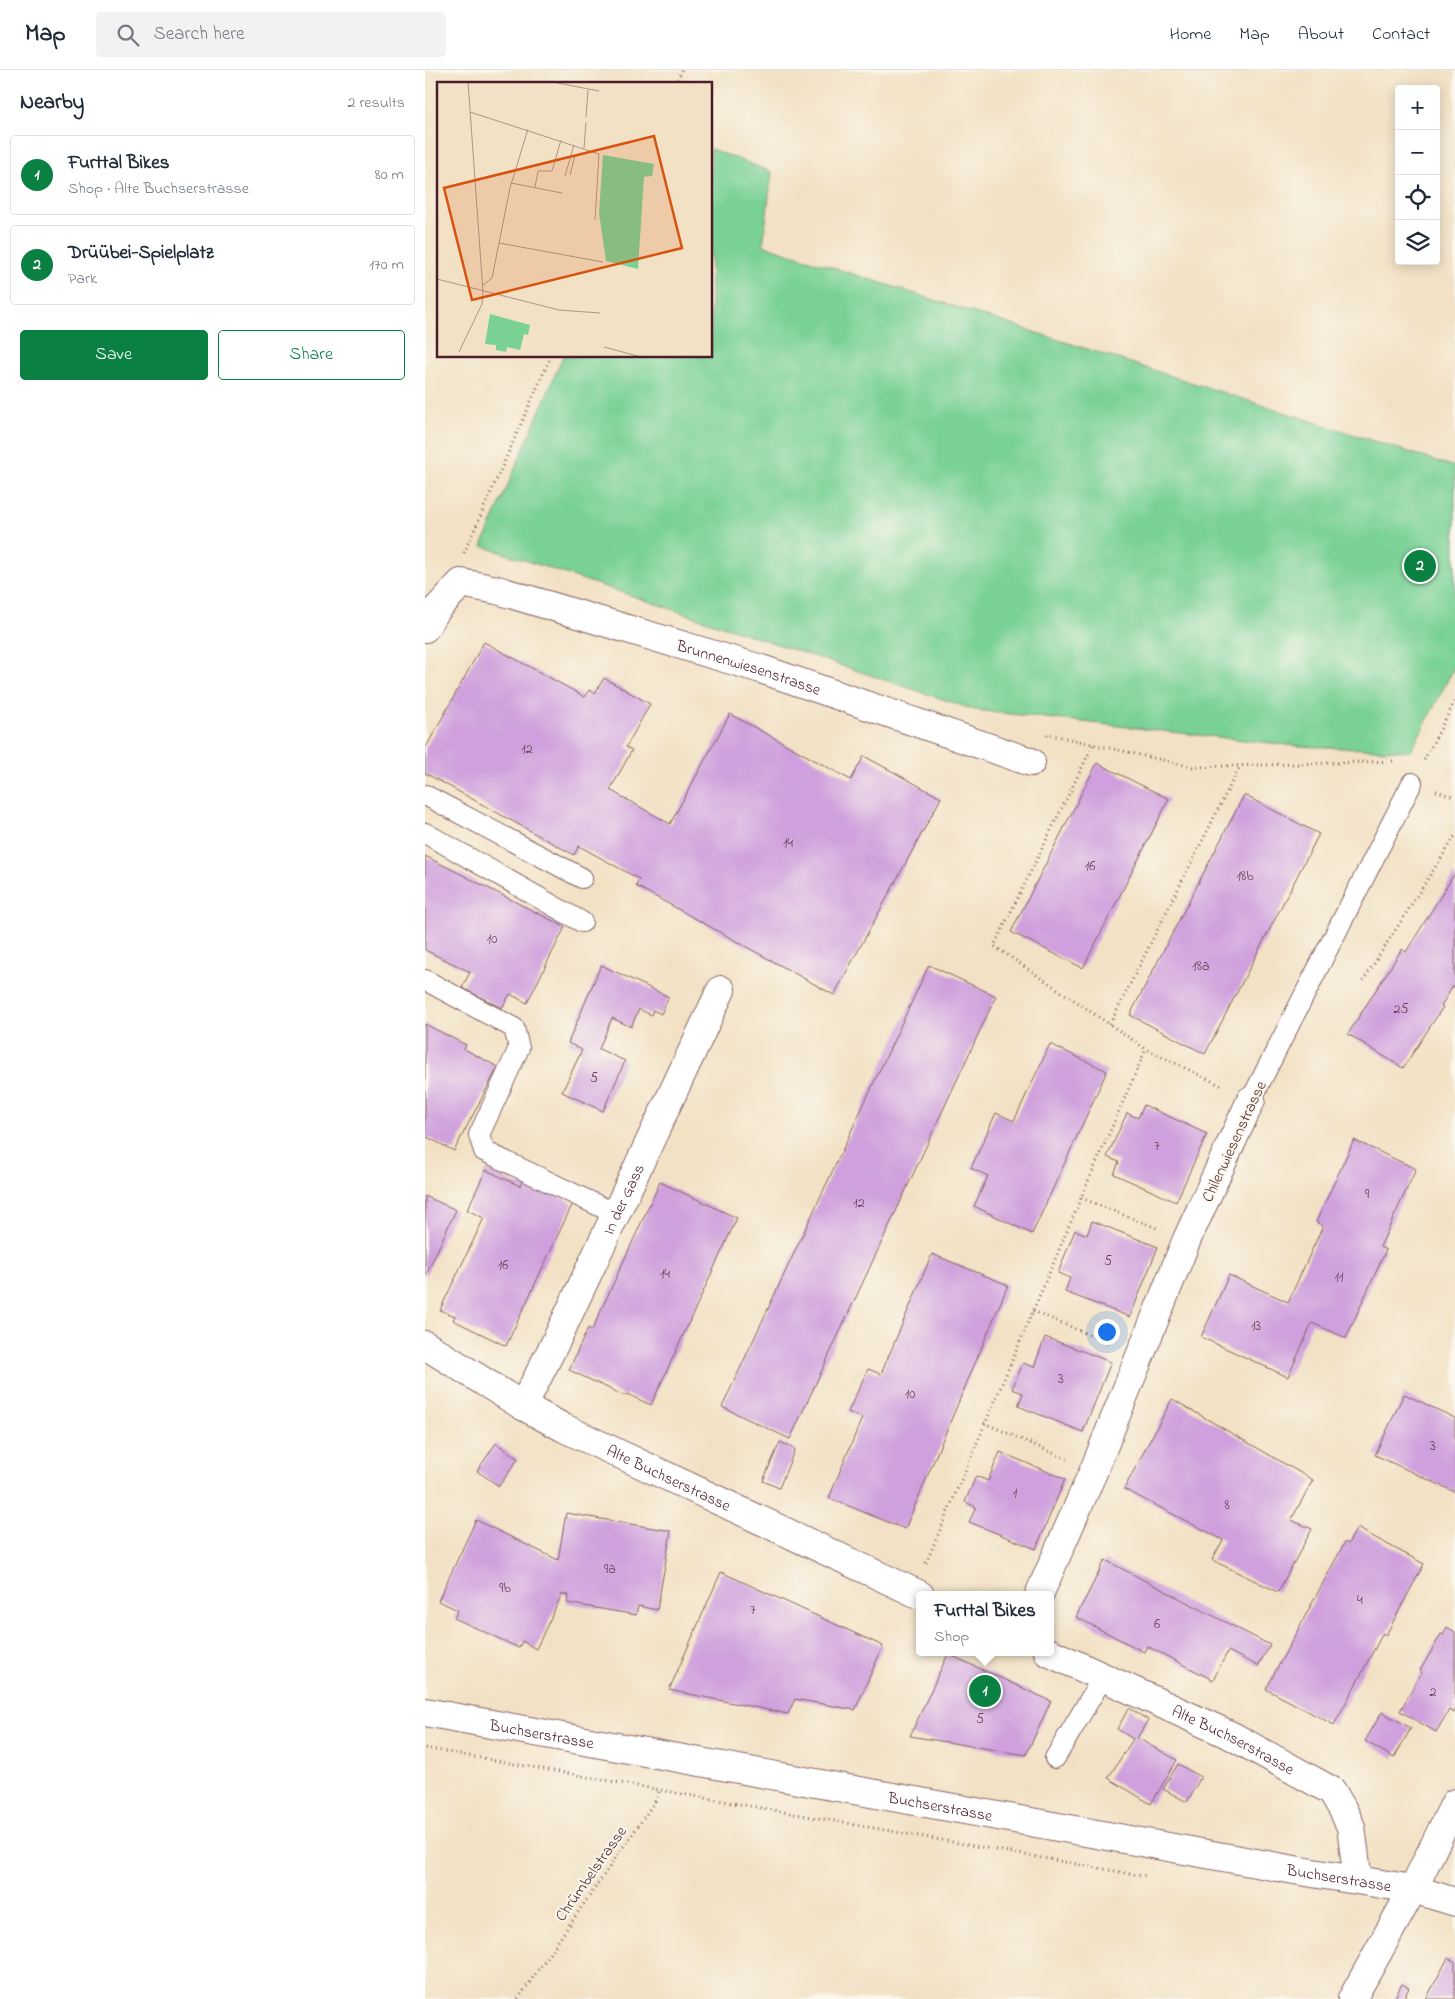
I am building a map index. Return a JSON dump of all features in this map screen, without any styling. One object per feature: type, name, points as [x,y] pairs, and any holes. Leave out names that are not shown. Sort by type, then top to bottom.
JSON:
[{"type":"street","points":[[425,628],[437,609],[461,583]]},
{"type":"street","name":"Brunnenwiesenstrasse","points":[[461,583],[497,590],[761,669],[1031,762]]},
{"type":"street","name":"In der Gass","points":[[523,1406],[721,990]]},
{"type":"street","name":"Chilenwiesenstrasse","points":[[1041,1591],[1094,1470],[1187,1239],[1251,1100]]},
{"type":"street","name":"Alte Buchserstrasse","points":[[425,1345],[523,1406],[564,1428],[916,1593]]},
{"type":"street","name":"Alte Buchserstrasse","points":[[1054,1655],[1232,1736],[1332,1791],[1351,1827],[1358,1880]]},
{"type":"street","name":"Buchserstrasse","points":[[425,1712],[1300,1872],[1413,1889],[1455,1902]]},
{"type":"street","points":[[1351,1999],[1413,1889],[1455,1803]]},
{"type":"lane","name":"Chilenwiesenstrasse","points":[[1251,1100],[1412,783]]},
{"type":"lane","points":[[425,795],[583,878]]},
{"type":"lane","points":[[425,833],[582,922]]},
{"type":"lane","points":[[425,980],[514,1028],[519,1048],[479,1135],[484,1151],[616,1214]]},
{"type":"lane","points":[[1055,1758],[1103,1677]]},
{"type":"path","points":[[676,82],[682,70]]},
{"type":"path","points":[[461,583],[461,561],[550,358]]},
{"type":"path","points":[[1412,783],[1455,701]]},
{"type":"path","points":[[1031,762],[1048,734],[1193,767],[1405,761]]},
{"type":"path","points":[[1093,745],[994,946],[1146,1049],[1251,1100]]},
{"type":"path","points":[[1414,760],[1424,760]]},
{"type":"path","points":[[1110,1024],[1240,766]]},
{"type":"path","points":[[1363,981],[1455,836]]},
{"type":"path","points":[[918,1591],[985,1423],[1146,1049]]},
{"type":"path","points":[[1081,1198],[1187,1239]]},
{"type":"path","points":[[1033,1311],[1140,1356]]},
{"type":"path","points":[[985,1423],[1094,1470]]},
{"type":"path","points":[[425,1748],[1143,1876]]},
{"type":"path","name":"Chrümbelstrasse","points":[[518,1999],[656,1800],[671,1756]]},
{"type":"green space","points":[[713,150],[772,172],[763,245],[1455,467],[1455,666],[1411,751],[1297,746],[975,710],[482,546],[562,358],[713,358]]},
{"type":"building","points":[[484,642],[585,697],[589,690],[595,693],[604,678],[650,704],[626,747],[632,750],[610,790],[670,824],[730,714],[851,780],[864,756],[941,798],[834,995],[636,886],[639,879],[579,846],[574,855],[425,773],[425,749]]},
{"type":"building","points":[[1097,763],[1169,799],[1083,968],[1011,932]]},
{"type":"building","points":[[1244,795],[1319,834],[1205,1054],[1130,1015]]},
{"type":"building","points":[[425,856],[565,927],[527,1003],[510,994],[502,1008],[462,988],[470,972],[425,950]]},
{"type":"building","points":[[1455,873],[1455,988],[1453,986],[1441,1006],[1443,1007],[1403,1068],[1348,1034],[1402,949],[1406,952]]},
{"type":"building","points":[[601,965],[669,997],[661,1014],[653,1010],[651,1015],[639,1009],[631,1027],[612,1018],[599,1049],[625,1061],[603,1111],[562,1092],[582,1050],[568,1043]]},
{"type":"building","points":[[929,965],[996,996],[790,1439],[722,1407]]},
{"type":"building","points":[[425,1024],[466,1045],[464,1049],[498,1067],[454,1151],[425,1136]]},
{"type":"building","points":[[1050,1044],[1107,1071],[1032,1234],[974,1206],[988,1176],[971,1168],[996,1113],[1014,1121]]},
{"type":"building","points":[[1144,1105],[1207,1134],[1176,1202],[1114,1174],[1119,1162],[1107,1157],[1127,1113],[1138,1118]]},
{"type":"building","points":[[1354,1140],[1416,1169],[1380,1247],[1386,1250],[1346,1338],[1312,1323],[1288,1377],[1201,1337],[1229,1275],[1288,1302],[1323,1226],[1316,1222]]},
{"type":"building","points":[[486,1170],[520,1186],[523,1179],[573,1203],[506,1346],[453,1320],[455,1316],[440,1310],[484,1218],[467,1210]]},
{"type":"building","points":[[660,1182],[737,1218],[651,1405],[627,1394],[625,1396],[569,1370],[588,1328],[592,1330]]},
{"type":"building","points":[[425,1196],[456,1210],[425,1277]]},
{"type":"building","points":[[1092,1221],[1158,1247],[1130,1317],[1065,1292],[1070,1278],[1058,1273],[1075,1230],[1087,1235]]},
{"type":"building","points":[[932,1254],[1008,1285],[905,1529],[829,1498],[862,1418],[848,1412],[868,1369],[881,1374]]},
{"type":"building","points":[[1045,1337],[1111,1362],[1083,1432],[1018,1406],[1023,1393],[1012,1389],[1023,1363],[1034,1367]]},
{"type":"building","points":[[1404,1394],[1455,1418],[1455,1492],[1375,1455]]},
{"type":"building","points":[[1172,1399],[1313,1480],[1291,1520],[1312,1529],[1278,1592],[1212,1560],[1223,1540],[1124,1489]]},
{"type":"building","points":[[780,1442],[795,1449],[779,1488],[763,1481]]},
{"type":"building","points":[[496,1443],[518,1459],[499,1486],[477,1471]]},
{"type":"building","points":[[1000,1452],[1065,1479],[1036,1549],[969,1522],[976,1507],[965,1502],[976,1476],[988,1481]]},
{"type":"building","points":[[566,1513],[671,1531],[657,1610],[638,1606],[636,1615],[567,1603],[568,1595],[562,1594],[536,1649],[522,1641],[519,1648],[454,1618],[458,1610],[438,1601],[476,1520],[558,1560]]},
{"type":"building","points":[[1357,1528],[1424,1564],[1386,1635],[1383,1633],[1334,1725],[1266,1689],[1345,1542],[1348,1544]]},
{"type":"building","points":[[1105,1560],[1270,1645],[1258,1666],[1228,1651],[1213,1680],[1147,1646],[1144,1652],[1076,1617]]},
{"type":"building","points":[[721,1572],[883,1646],[855,1710],[795,1699],[788,1714],[669,1690]]},
{"type":"building","points":[[1447,1627],[1455,1632],[1455,1711],[1454,1713],[1449,1710],[1436,1732],[1400,1711],[1422,1672],[1420,1671]]},
{"type":"building","points":[[947,1656],[952,1656],[1051,1701],[1026,1755],[910,1736]]},
{"type":"building","points":[[1129,1708],[1148,1720],[1137,1738],[1177,1760],[1151,1804],[1108,1778],[1133,1739],[1117,1729]]},
{"type":"building","points":[[1382,1712],[1411,1728],[1394,1758],[1365,1741]]},
{"type":"building","points":[[1178,1764],[1201,1777],[1187,1802],[1163,1789]]},
{"type":"building","points":[[1448,1958],[1455,1962],[1455,1999],[1426,1999]]},
{"type":"building","points":[[1402,1984],[1409,1988],[1403,1999],[1394,1999]]},
{"type":"place","name":"Drüübei-Spielplatz","points":[[1420,566]]},
{"type":"place","name":"Furttal Bikes","points":[[985,1691]]}]
